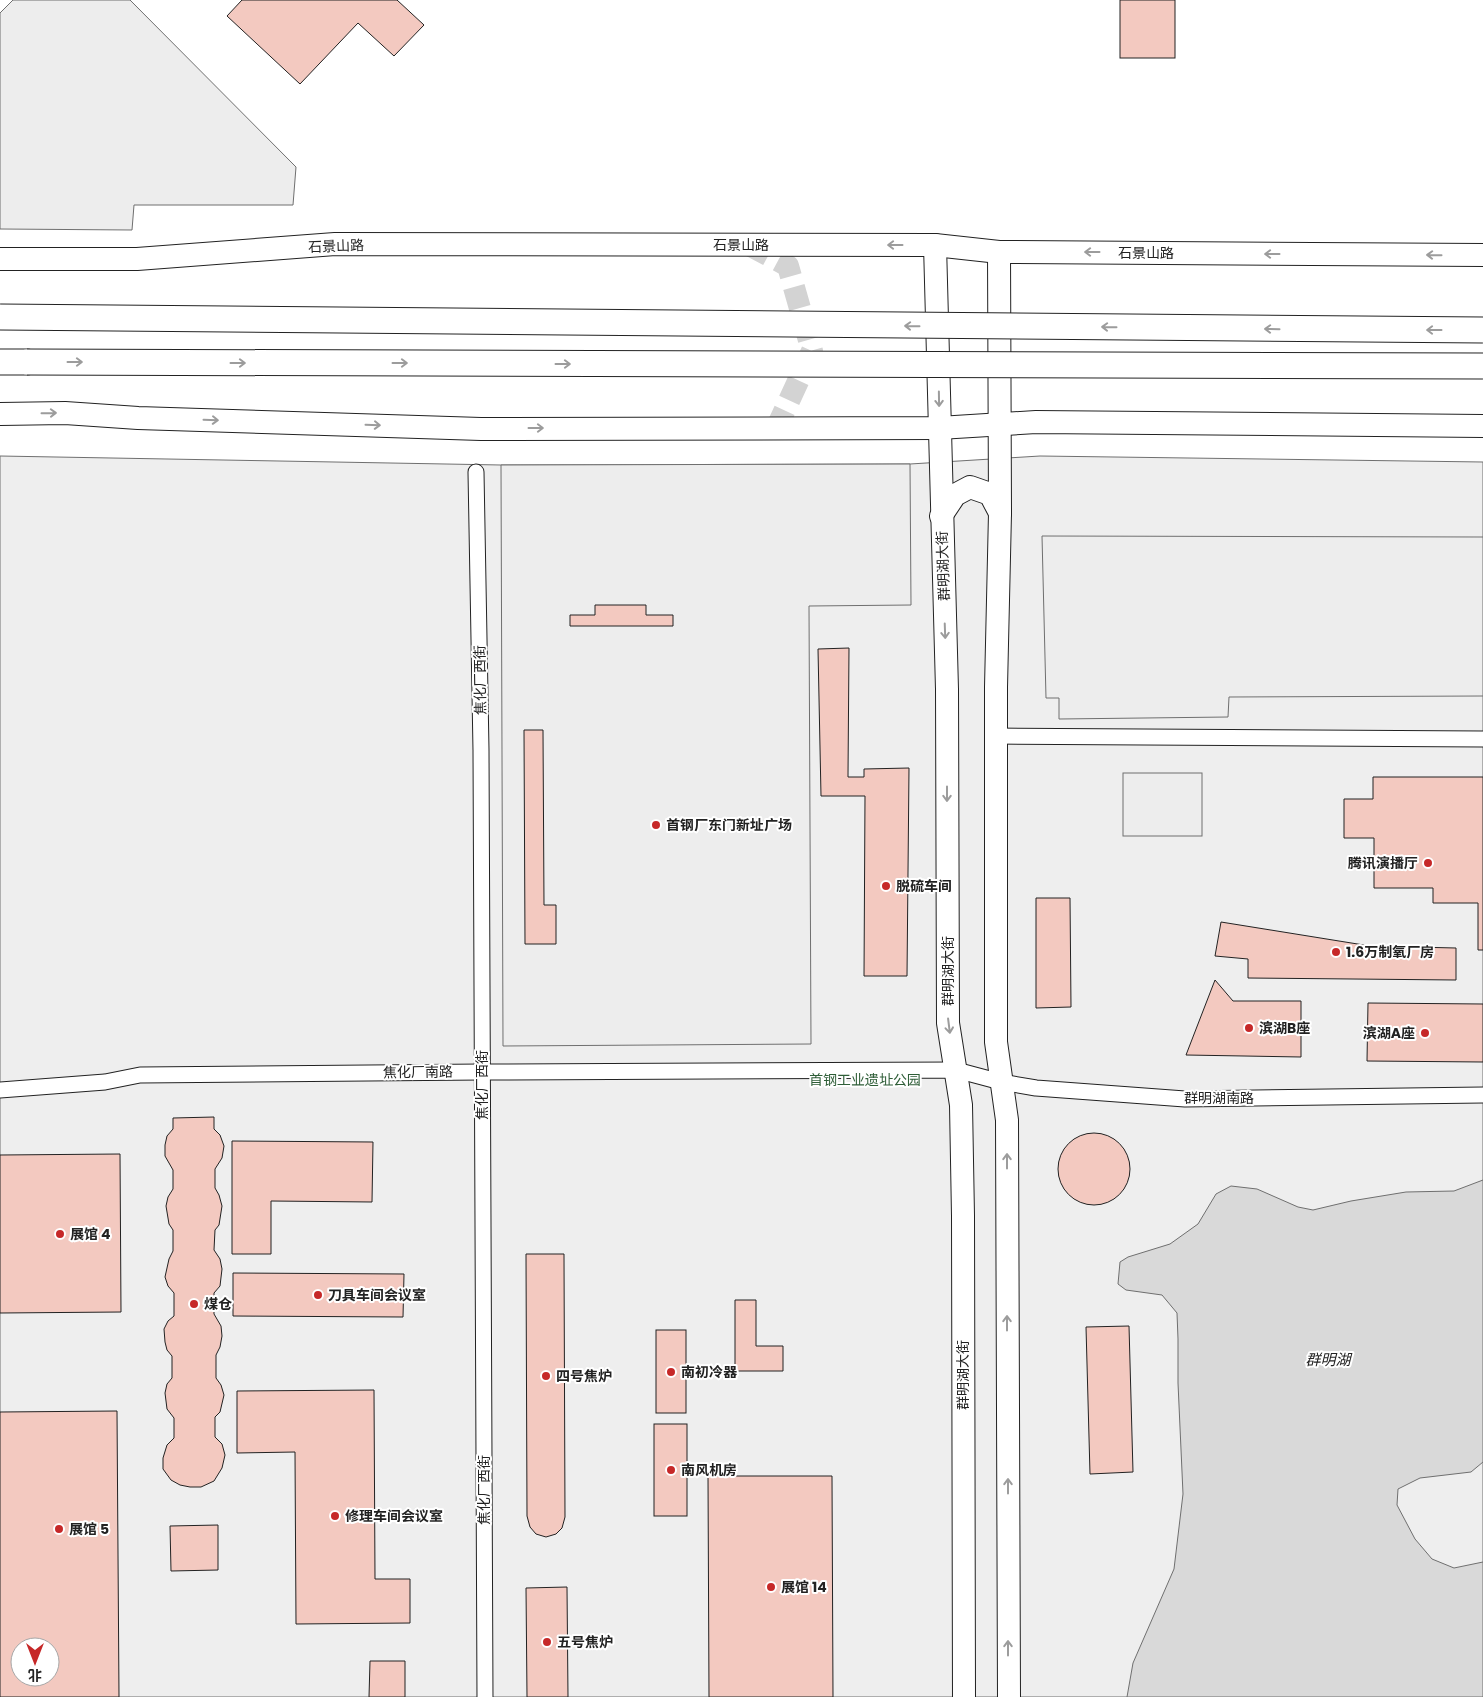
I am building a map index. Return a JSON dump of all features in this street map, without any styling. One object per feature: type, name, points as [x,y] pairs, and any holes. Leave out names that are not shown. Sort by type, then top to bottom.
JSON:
[{"type":"main road","points":[[0,317],[1483,330]]},
{"type":"main road","points":[[0,362],[1483,366]]},
{"type":"street","name":"石景山路","points":[[0,259],[137,259],[335,244],[935,245],[1000,252],[1483,255]]},
{"type":"street","name":"群明湖大街","points":[[935,245],[947,689],[948,1023],[961,1105],[964,1697]]},
{"type":"street","points":[[1000,252],[1000,514],[995,736],[996,1042],[1007,1120],[1008,1697]]},
{"type":"street","points":[[0,368],[27,362]]},
{"type":"street","points":[[0,414],[65,413],[148,418],[480,429],[940,428],[1036,422],[1483,426]]},
{"type":"street","name":"焦化厂西街","points":[[476,472],[481,759],[485,1697]]},
{"type":"street","points":[[941,516],[955,495],[970,487],[990,494],[1000,514]]},
{"type":"street","points":[[995,736],[1483,739]]},
{"type":"street","name":"焦化厂南路","points":[[0,1090],[105,1082],[140,1075],[956,1070]]},
{"type":"street","name":"群明湖南路","points":[[956,1070],[1001,1082],[1036,1088],[1185,1099],[1483,1095]]},
{"type":"green space","name":"首钢工业遗址公园","points":[[0,456],[501,465],[910,464],[1040,456],[1483,462],[1483,1697],[0,1697]]},
{"type":"shaded area","points":[[13,0],[130,0],[296,167],[293,205],[134,205],[132,230],[0,229],[0,13]]},
{"type":"shaded area","name":"首钢厂东门新址广场","points":[[910,464],[911,605],[809,606],[811,1044],[503,1046],[501,465]]},
{"type":"shaded area","points":[[1042,536],[1483,537],[1483,696],[1229,697],[1228,717],[1059,719],[1059,698],[1046,698]]},
{"type":"shaded area","points":[[1123,773],[1202,773],[1202,836],[1123,836]]},
{"type":"water","name":"群明湖","points":[[1483,1180],[1483,1462],[1471,1472],[1420,1478],[1398,1489],[1397,1505],[1415,1539],[1432,1559],[1454,1568],[1483,1562],[1483,1697],[1127,1697],[1133,1663],[1174,1569],[1183,1494],[1177,1313],[1162,1295],[1126,1290],[1118,1284],[1120,1262],[1128,1257],[1170,1244],[1198,1224],[1216,1194],[1231,1186],[1257,1189],[1298,1207],[1313,1210],[1351,1201],[1406,1192],[1454,1191]]},
{"type":"building","points":[[242,0],[397,0],[424,25],[394,56],[358,23],[300,84],[227,16]]},
{"type":"building","points":[[1120,0],[1175,0],[1175,58],[1120,58]]},
{"type":"building","points":[[595,605],[646,605],[646,615],[673,615],[673,626],[570,626],[570,615],[595,615]]},
{"type":"building","name":"脱硫车间","points":[[849,648],[848,777],[864,777],[864,769],[909,768],[907,976],[864,976],[865,796],[821,796],[818,649]]},
{"type":"building","points":[[524,730],[543,730],[544,905],[556,905],[556,944],[525,944]]},
{"type":"building","name":"腾讯演播厅","points":[[1373,777],[1483,777],[1483,950],[1478,950],[1478,903],[1433,903],[1433,888],[1374,888],[1374,838],[1344,838],[1344,799],[1373,799]]},
{"type":"building","points":[[1036,898],[1070,898],[1071,1007],[1036,1008]]},
{"type":"building","name":"1.6万制氧厂房","points":[[1221,922],[1370,946],[1456,948],[1456,980],[1248,978],[1248,959],[1215,956]]},
{"type":"building","name":"滨湖B座","points":[[1215,980],[1233,1001],[1301,1001],[1301,1057],[1186,1055]]},
{"type":"building","name":"滨湖A座","points":[[1368,1003],[1483,1004],[1483,1062],[1367,1061]]},
{"type":"building","name":"煤仓","points":[[214,1117],[214,1129],[220,1135],[224,1146],[222,1158],[215,1169],[215,1188],[222,1206],[219,1225],[215,1230],[214,1250],[220,1259],[222,1269],[220,1286],[214,1293],[214,1314],[221,1326],[222,1336],[216,1355],[216,1378],[221,1385],[224,1395],[220,1412],[215,1417],[215,1437],[222,1444],[225,1455],[222,1468],[214,1481],[201,1487],[190,1487],[180,1485],[171,1480],[163,1469],[163,1458],[167,1445],[174,1438],[174,1418],[167,1409],[165,1393],[167,1384],[172,1378],[172,1356],[167,1350],[164,1329],[168,1321],[174,1316],[174,1293],[168,1286],[165,1277],[173,1251],[173,1230],[169,1224],[166,1206],[168,1197],[173,1189],[173,1170],[165,1156],[165,1145],[167,1136],[173,1129],[173,1118]]},
{"type":"building","points":[[1094,1133],[1114,1139],[1124,1149],[1130,1169],[1124,1189],[1114,1199],[1094,1205],[1074,1199],[1064,1189],[1058,1169],[1064,1149],[1074,1139]]},
{"type":"building","points":[[232,1141],[373,1142],[372,1202],[271,1201],[271,1254],[232,1254]]},
{"type":"building","name":"展馆 4","points":[[120,1154],[121,1312],[0,1313],[0,1155]]},
{"type":"building","name":"四号焦炉","points":[[526,1254],[564,1254],[565,1517],[562,1528],[556,1534],[546,1537],[536,1534],[530,1527],[527,1516]]},
{"type":"building","name":"刀具车间会议室","points":[[233,1273],[404,1274],[403,1317],[233,1316]]},
{"type":"building","points":[[735,1300],[756,1300],[756,1346],[783,1346],[783,1371],[735,1371]]},
{"type":"building","points":[[1129,1326],[1133,1472],[1090,1474],[1086,1327]]},
{"type":"building","name":"南初冷器","points":[[656,1330],[686,1330],[686,1413],[656,1413]]},
{"type":"building","name":"修理车间会议室","points":[[374,1390],[375,1579],[410,1579],[410,1623],[296,1624],[295,1452],[237,1453],[237,1391]]},
{"type":"building","name":"展馆 5","points":[[117,1411],[119,1697],[0,1697],[0,1412]]},
{"type":"building","name":"南风机房","points":[[654,1424],[687,1424],[687,1516],[654,1516]]},
{"type":"building","name":"展馆 14","points":[[708,1476],[832,1476],[833,1697],[709,1697]]},
{"type":"building","points":[[218,1525],[218,1570],[171,1571],[170,1526]]},
{"type":"building","name":"五号焦炉","points":[[567,1587],[568,1697],[527,1697],[526,1588]]},
{"type":"building","points":[[370,1661],[405,1661],[405,1697],[369,1697]]},
{"type":"tunnel","points":[[749,245],[788,266],[812,351],[776,429]]},
{"type":"place","name":"首钢厂东门新址广场","points":[[656,825]]},
{"type":"place","name":"腾讯演播厅","points":[[1428,863]]},
{"type":"place","name":"脱硫车间","points":[[886,886]]},
{"type":"place","name":"1.6万制氧厂房","points":[[1336,952]]},
{"type":"place","name":"滨湖B座","points":[[1249,1028]]},
{"type":"place","name":"滨湖A座","points":[[1425,1033]]},
{"type":"place","name":"展馆 4","points":[[60,1234]]},
{"type":"place","name":"刀具车间会议室","points":[[318,1295]]},
{"type":"place","name":"煤仓","points":[[194,1304]]},
{"type":"place","name":"南初冷器","points":[[671,1372]]},
{"type":"place","name":"四号焦炉","points":[[546,1376]]},
{"type":"place","name":"南风机房","points":[[671,1470]]},
{"type":"place","name":"修理车间会议室","points":[[335,1516]]},
{"type":"place","name":"展馆 5","points":[[59,1529]]},
{"type":"place","name":"展馆 14","points":[[771,1587]]},
{"type":"place","name":"五号焦炉","points":[[547,1642]]}]
